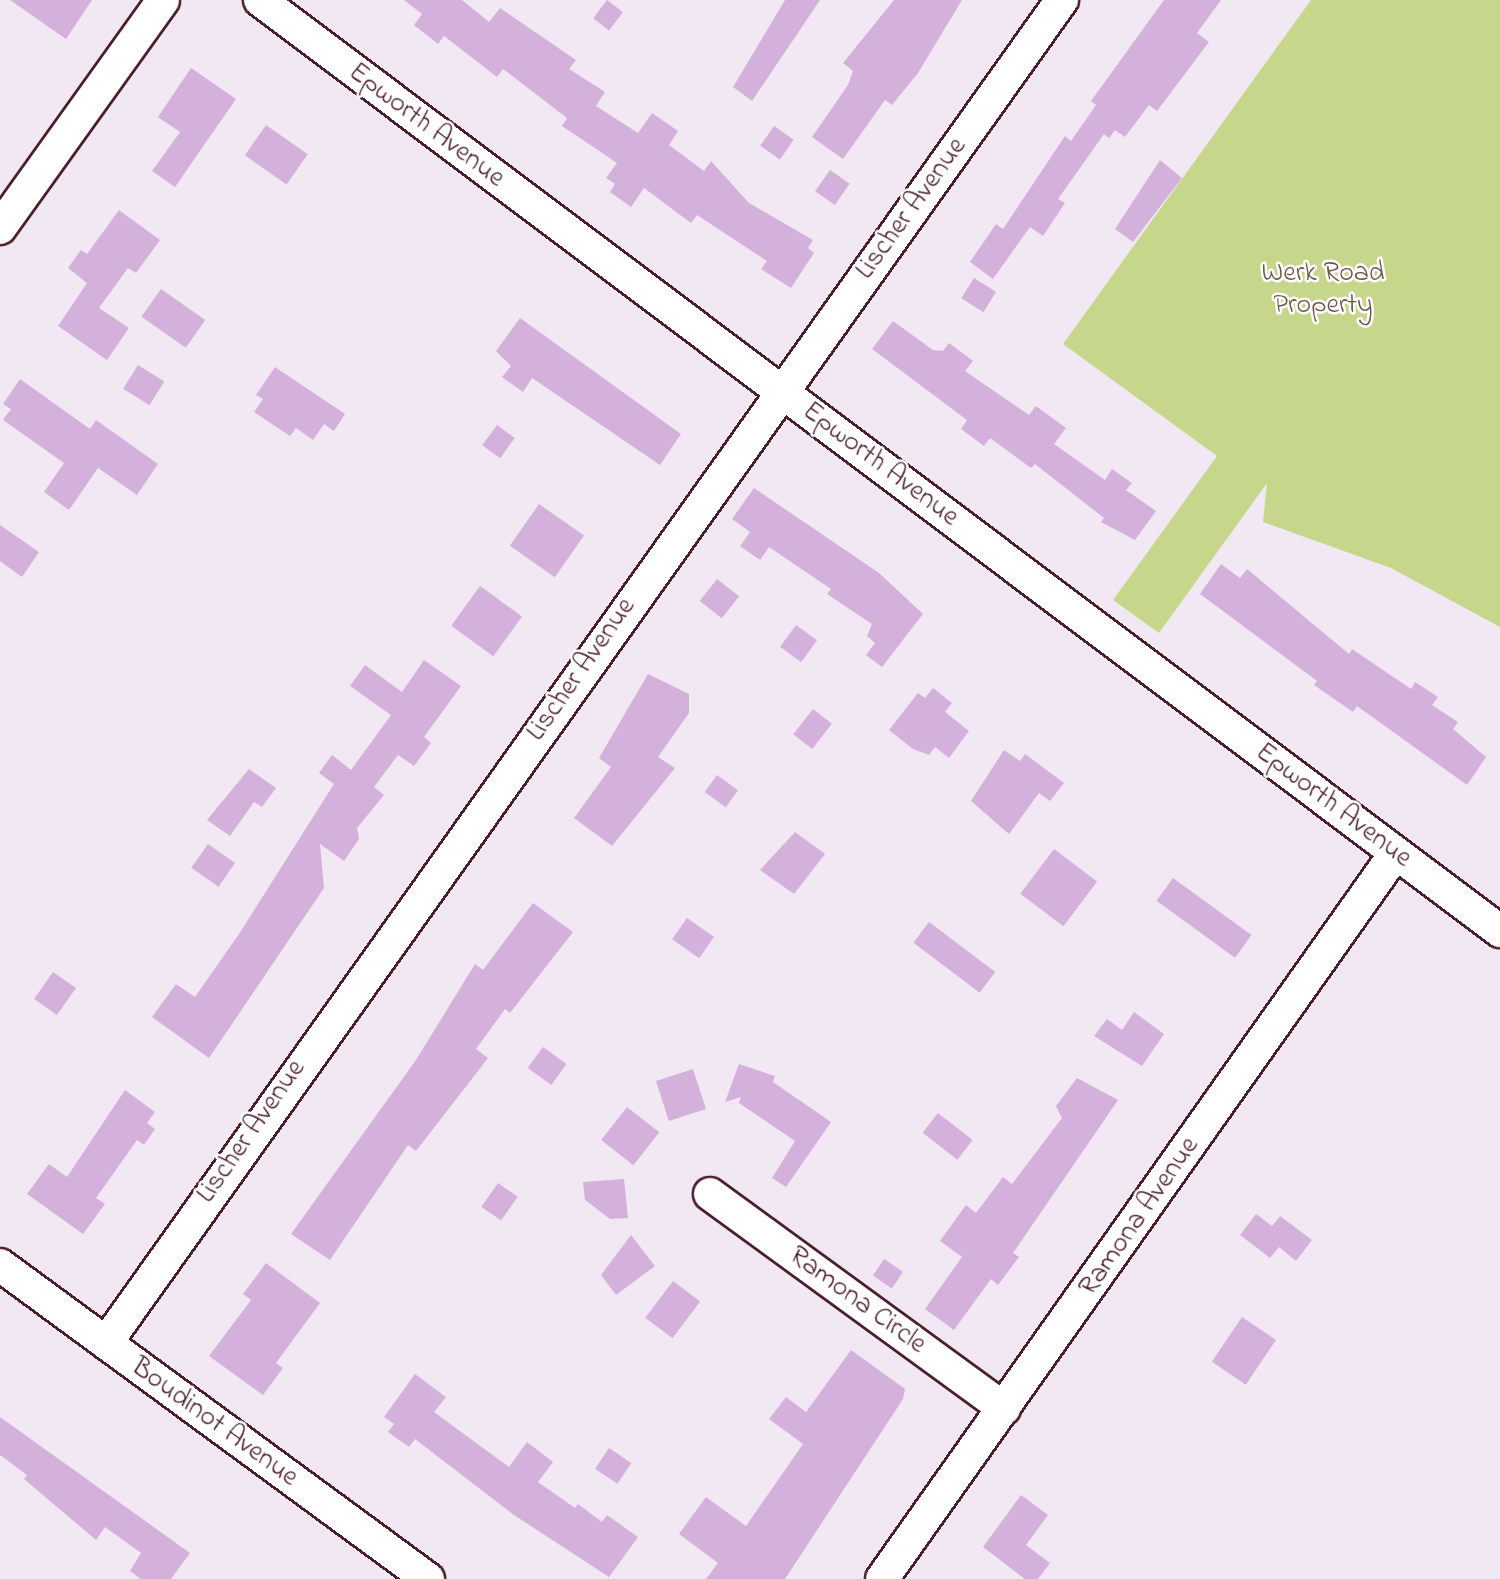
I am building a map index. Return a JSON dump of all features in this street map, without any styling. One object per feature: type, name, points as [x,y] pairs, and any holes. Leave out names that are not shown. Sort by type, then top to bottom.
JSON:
[{"type":"street","points":[[0,228],[163,0]]},
{"type":"street","name":"Epworth Avenue","points":[[260,0],[1500,931]]},
{"type":"street","name":"Lischer Avenue","points":[[106,1343],[780,390],[1062,0]]},
{"type":"street","name":"Ramona Avenue","points":[[882,1579],[1395,853]]},
{"type":"street","name":"Ramona Circle","points":[[710,1194],[1004,1408]]},
{"type":"street","name":"Boudinot Avenue","points":[[0,1265],[428,1579]]},
{"type":"green space","name":"Werk Road Property","points":[[1311,0],[1500,0],[1500,627],[1391,568],[1263,522],[1267,483],[1159,633],[1113,600],[1217,456],[1063,344]]},
{"type":"building","points":[[10,0],[92,0],[66,39]]},
{"type":"building","points":[[404,0],[462,0],[489,22],[500,8],[576,60],[569,69],[605,92],[596,106],[638,133],[652,113],[678,131],[669,145],[704,171],[711,161],[749,203],[813,240],[808,248],[814,253],[791,288],[761,269],[767,261],[697,215],[691,223],[644,188],[631,207],[610,192],[615,184],[606,178],[617,163],[562,126],[567,118],[503,69],[497,77],[444,36],[438,44],[414,25],[422,14]]},
{"type":"building","points":[[607,0],[623,12],[609,30],[593,18]]},
{"type":"building","points":[[785,0],[820,0],[752,101],[733,87]]},
{"type":"building","points":[[894,0],[962,0],[918,73],[892,105],[885,100],[843,159],[812,137],[848,85],[853,71],[843,63]]},
{"type":"building","points":[[1164,0],[1221,0],[1197,33],[1209,42],[1157,111],[1149,105],[1125,137],[1115,130],[1109,138],[1104,134],[1058,199],[1065,203],[1043,236],[1030,227],[993,279],[970,262],[996,224],[1003,229],[1065,136],[1071,141],[1096,105],[1091,101]]},
{"type":"building","points":[[191,68],[236,99],[175,187],[152,171],[180,132],[158,117]]},
{"type":"building","points":[[266,125],[308,154],[287,185],[245,155]]},
{"type":"building","points":[[774,126],[794,140],[780,159],[760,146]]},
{"type":"building","points":[[1160,160],[1182,178],[1133,242],[1115,229]]},
{"type":"building","points":[[830,170],[850,184],[835,205],[815,191]]},
{"type":"building","points":[[119,210],[160,240],[136,273],[128,268],[99,308],[129,328],[107,360],[58,326],[87,283],[68,268],[81,250],[87,254]]},
{"type":"building","points":[[974,278],[996,292],[983,312],[961,298]]},
{"type":"building","points":[[161,289],[205,320],[186,348],[141,317]]},
{"type":"building","points":[[520,318],[681,434],[660,465],[532,378],[523,392],[502,377],[511,366],[496,351]]},
{"type":"building","points":[[893,321],[933,350],[943,351],[949,343],[973,361],[965,371],[1029,415],[1036,406],[1066,428],[1054,444],[1105,480],[1112,469],[1132,483],[1126,490],[1156,511],[1135,540],[1101,522],[1104,518],[1035,464],[1031,468],[990,438],[984,446],[961,429],[967,420],[872,349]]},
{"type":"building","points":[[138,365],[164,381],[149,405],[123,389]]},
{"type":"building","points":[[275,367],[345,414],[334,431],[324,424],[313,440],[296,428],[290,436],[254,412],[263,399],[256,395]]},
{"type":"building","points":[[20,379],[90,429],[96,420],[158,464],[137,495],[98,468],[69,510],[44,492],[64,463],[3,420],[11,409],[3,404]]},
{"type":"building","points":[[497,425],[515,438],[500,458],[482,445]]},
{"type":"building","points":[[754,488],[879,573],[923,614],[882,667],[866,655],[875,643],[867,636],[872,624],[827,594],[831,589],[769,547],[760,560],[740,546],[750,532],[732,519]]},
{"type":"building","points":[[539,504],[584,536],[555,577],[510,546]]},
{"type":"building","points":[[0,525],[39,552],[22,577],[0,561]]},
{"type":"building","points":[[1221,564],[1240,578],[1247,569],[1349,654],[1352,649],[1411,689],[1415,682],[1438,697],[1432,705],[1458,722],[1453,729],[1486,757],[1467,785],[1357,706],[1353,712],[1314,685],[1317,681],[1200,594]]},
{"type":"building","points":[[717,579],[739,596],[722,618],[700,601]]},
{"type":"building","points":[[480,586],[522,617],[493,656],[451,626]]},
{"type":"building","points":[[796,625],[817,640],[801,662],[780,647]]},
{"type":"building","points":[[424,660],[461,686],[424,737],[431,743],[414,766],[398,755],[374,787],[384,795],[357,828],[359,839],[344,861],[320,844],[324,888],[209,1058],[152,1017],[176,984],[195,997],[239,934],[334,784],[319,773],[332,755],[351,770],[391,715],[350,686],[365,665],[402,692]]},
{"type":"building","points":[[648,674],[689,694],[689,713],[658,757],[675,768],[612,846],[574,818],[611,767],[599,758]]},
{"type":"building","points":[[933,688],[952,703],[945,712],[969,731],[949,758],[935,747],[929,755],[913,749],[889,730],[918,693],[925,698]]},
{"type":"building","points":[[813,709],[832,724],[812,749],[793,734]]},
{"type":"building","points":[[1004,750],[1020,761],[1025,754],[1064,783],[1050,801],[1039,793],[1009,834],[971,801]]},
{"type":"building","points":[[249,769],[276,788],[262,807],[254,802],[230,836],[207,820]]},
{"type":"building","points":[[717,775],[738,790],[726,807],[705,792]]},
{"type":"building","points":[[795,832],[825,854],[794,894],[760,870]]},
{"type":"building","points":[[208,844],[235,863],[218,887],[191,868]]},
{"type":"building","points":[[1054,849],[1097,881],[1063,926],[1020,894]]},
{"type":"building","points":[[1173,878],[1251,935],[1235,958],[1157,901]]},
{"type":"building","points":[[533,903],[573,932],[510,1013],[505,1009],[476,1049],[488,1058],[416,1151],[408,1145],[330,1260],[291,1234],[416,1060],[475,964],[483,970]]},
{"type":"building","points":[[687,918],[714,937],[699,958],[672,939]]},
{"type":"building","points":[[929,922],[995,972],[980,993],[913,943]]},
{"type":"building","points":[[53,972],[76,988],[57,1015],[34,999]]},
{"type":"building","points":[[1134,1012],[1164,1034],[1142,1066],[1094,1036],[1107,1019],[1122,1030]]},
{"type":"building","points":[[543,1047],[566,1064],[551,1085],[528,1068]]},
{"type":"building","points":[[739,1064],[775,1076],[773,1082],[831,1122],[786,1187],[772,1178],[795,1141],[739,1103],[741,1097],[725,1102]]},
{"type":"building","points":[[693,1069],[706,1109],[669,1121],[656,1081]]},
{"type":"building","points":[[1077,1078],[1118,1100],[1013,1253],[1019,1257],[998,1285],[991,1279],[954,1330],[925,1309],[962,1257],[940,1241],[966,1205],[976,1213],[1003,1177],[1012,1184],[1062,1118],[1056,1106]]},
{"type":"building","points":[[125,1090],[155,1112],[147,1123],[155,1129],[144,1145],[137,1140],[96,1198],[105,1204],[83,1234],[27,1194],[49,1164],[67,1177]]},
{"type":"building","points":[[627,1107],[659,1132],[633,1165],[601,1140]]},
{"type":"building","points":[[938,1113],[973,1140],[957,1160],[923,1133]]},
{"type":"building","points":[[624,1179],[628,1218],[610,1219],[585,1200],[583,1182]]},
{"type":"building","points":[[498,1183],[518,1197],[501,1221],[481,1207]]},
{"type":"building","points":[[1256,1214],[1272,1226],[1280,1216],[1312,1240],[1296,1261],[1279,1247],[1270,1258],[1240,1235]]},
{"type":"building","points":[[631,1235],[655,1266],[616,1295],[601,1275]]},
{"type":"building","points":[[884,1259],[903,1272],[892,1288],[873,1276]]},
{"type":"building","points":[[266,1263],[320,1303],[276,1363],[283,1368],[263,1395],[209,1356],[251,1300],[243,1294]]},
{"type":"building","points":[[673,1281],[700,1301],[672,1338],[645,1318]]},
{"type":"building","points":[[1242,1317],[1276,1340],[1246,1385],[1212,1362]]},
{"type":"building","points":[[851,1350],[905,1389],[903,1399],[785,1579],[706,1579],[718,1563],[679,1534],[706,1497],[746,1526],[803,1444],[769,1419],[786,1397],[806,1412]]},
{"type":"building","points":[[415,1374],[446,1397],[434,1412],[509,1467],[527,1442],[553,1462],[538,1482],[575,1508],[578,1504],[602,1522],[607,1515],[638,1537],[609,1577],[514,1515],[415,1439],[409,1447],[388,1432],[394,1424],[384,1417]]},
{"type":"building","points":[[0,1417],[190,1553],[171,1579],[141,1579],[130,1571],[141,1553],[105,1527],[96,1540],[24,1479],[27,1475],[0,1455]]},
{"type":"building","points":[[609,1448],[631,1463],[617,1484],[595,1469]]},
{"type":"building","points":[[1021,1495],[1048,1515],[1026,1545],[1050,1563],[1038,1579],[1025,1579],[983,1547]]}]
